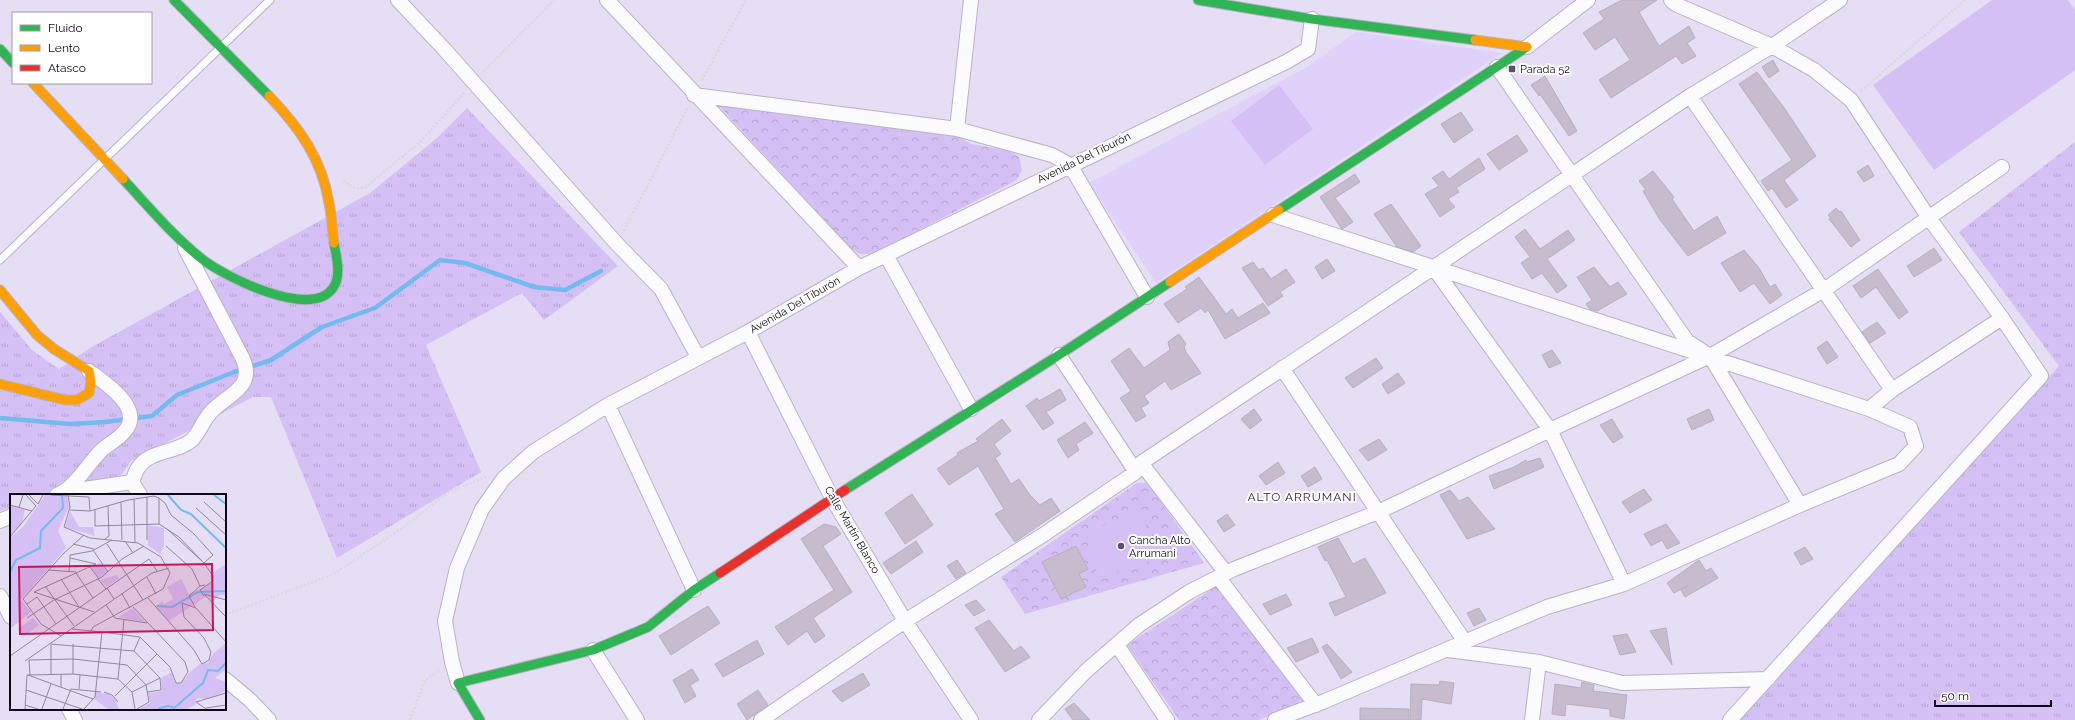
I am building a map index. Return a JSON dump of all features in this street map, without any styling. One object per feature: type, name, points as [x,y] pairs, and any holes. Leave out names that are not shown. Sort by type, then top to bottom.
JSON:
[{"type":"street","points":[[34,84],[105,158],[181,241],[207,264],[234,278],[294,299],[314,301],[325,297],[333,288],[337,277],[338,265],[334,249],[331,202],[325,179],[311,148],[280,108],[174,0]]},
{"type":"street","points":[[398,0],[445,50],[617,244],[661,289],[698,357]]},
{"type":"street","points":[[607,0],[694,95],[859,268]]},
{"type":"street","points":[[957,129],[971,0]]},
{"type":"street","points":[[1197,0],[1312,19],[1526,46]]},
{"type":"street","points":[[458,683],[593,650],[648,627],[694,590],[832,498],[971,409],[1059,355],[1273,215],[1496,67],[1588,0]]},
{"type":"street","points":[[1671,0],[1675,4],[1772,46],[1814,70],[1851,100],[1929,218],[2002,318],[2041,376],[1730,720]]},
{"type":"street","points":[[761,720],[905,621],[1043,535],[1138,467],[1282,368],[1433,267],[1690,96],[1772,46],[1840,0]]},
{"type":"street","name":"Avenida Del Tiburón","points":[[480,720],[458,683],[452,662],[445,621],[457,568],[482,509],[504,478],[533,452],[608,405],[748,332],[859,268],[1286,62],[1308,49],[1312,19]]},
{"type":"street","points":[[0,49],[12,62]]},
{"type":"street","points":[[1496,67],[1687,341],[1710,356],[1800,506]]},
{"type":"street","points":[[694,95],[957,129],[1052,155],[1070,165],[1147,297]]},
{"type":"street","points":[[1690,96],[1892,390]]},
{"type":"street","points":[[1039,720],[1086,671],[1139,625],[1188,592],[1222,575],[1378,512],[1710,356],[1824,290],[2002,168]]},
{"type":"street","points":[[1273,215],[1869,409],[1910,427],[1916,446],[1899,464],[1624,584],[1547,607],[1447,650],[1275,720]]},
{"type":"street","points":[[132,482],[138,468],[149,458],[172,450],[191,440],[211,412],[238,390],[246,377],[246,366],[242,357],[181,241]]},
{"type":"street","points":[[886,255],[971,409]]},
{"type":"street","points":[[1433,267],[1550,430],[1624,584]]},
{"type":"street","points":[[0,290],[23,320],[42,340],[61,354],[90,371],[110,387],[127,404],[131,418],[125,432],[99,452],[60,493]]},
{"type":"street","points":[[1869,409],[1892,390],[2002,318]]},
{"type":"street","name":"Calle Martín Blanco","points":[[748,332],[832,498],[905,621],[971,720]]},
{"type":"street","points":[[1059,355],[1138,467],[1222,575],[1316,704]]},
{"type":"street","points":[[1282,368],[1465,642]]},
{"type":"street","points":[[0,384],[65,400],[77,400],[89,393],[92,382],[90,371]]},
{"type":"street","points":[[608,405],[694,590]]},
{"type":"street","points":[[60,493],[132,482]]},
{"type":"street","points":[[132,482],[139,494]]},
{"type":"street","points":[[0,521],[10,516]]},
{"type":"street","points":[[0,596],[10,615]]},
{"type":"street","points":[[1117,645],[1167,720]]},
{"type":"street","points":[[593,650],[637,720]]},
{"type":"street","points":[[1447,650],[1539,662],[1622,683],[1768,679]]},
{"type":"street","points":[[1532,720],[1539,662]]},
{"type":"street","points":[[226,680],[250,700],[269,720]]},
{"type":"street","points":[[70,710],[75,720]]},
{"type":"lane","points":[[0,260],[270,0]]},
{"type":"path","points":[[342,179],[346,184],[356,189],[366,187],[420,142],[473,83],[554,0]]},
{"type":"path","points":[[617,244],[694,95],[746,0]]},
{"type":"path","points":[[1851,100],[1966,0]]},
{"type":"path","points":[[226,616],[334,574],[405,526],[449,492],[489,476],[504,478]]},
{"type":"path","points":[[410,720],[425,680],[452,662]]},
{"type":"shaded area","points":[[1356,32],[1502,53],[1156,283],[1089,183],[1307,67]]},
{"type":"green space","points":[[1992,0],[2068,0],[2075,10],[2075,70],[1934,170],[1873,85]]},
{"type":"green space","points":[[1279,85],[1313,129],[1265,165],[1231,121]]},
{"type":"green space","points":[[718,105],[956,135],[971,144],[1009,151],[1019,157],[1022,170],[1017,180],[872,254],[860,254],[851,249]]},
{"type":"green space","points":[[467,108],[618,266],[544,320],[522,293],[426,345],[481,472],[337,558],[271,397],[253,397],[131,461],[121,475],[55,494],[10,494],[10,507],[0,511],[0,312],[32,350],[59,369],[90,348],[370,193],[437,138]]},
{"type":"green space","points":[[2075,142],[2075,720],[1737,720],[2059,366],[1959,232]]},
{"type":"green space","points":[[1137,483],[1148,483],[1204,563],[1025,614],[1001,577]]},
{"type":"green space","name":"Cancha Alto Arrumani","points":[[1142,513],[1157,559],[1099,578],[1084,532]]},
{"type":"green space","points":[[1218,585],[1304,700],[1259,720],[1179,720],[1127,645]]},
{"type":"building","points":[[1622,0],[1657,0],[1639,12],[1659,46],[1689,26],[1695,38],[1687,43],[1696,56],[1682,64],[1676,56],[1611,98],[1599,80],[1630,60],[1615,37],[1595,50],[1583,33],[1604,19],[1599,12]]},
{"type":"building","points":[[1773,60],[1779,71],[1769,78],[1762,67]]},
{"type":"building","points":[[1757,72],[1785,109],[1816,156],[1784,180],[1798,200],[1786,208],[1772,188],[1768,191],[1761,181],[1792,160],[1739,84]]},
{"type":"building","points":[[1545,76],[1577,131],[1569,136],[1540,94],[1539,96],[1531,85]]},
{"type":"building","points":[[1461,112],[1473,130],[1454,143],[1441,124]]},
{"type":"building","points":[[1517,135],[1528,151],[1499,170],[1487,154]]},
{"type":"building","points":[[1479,158],[1485,169],[1456,188],[1459,192],[1448,199],[1455,207],[1440,217],[1425,194],[1439,186],[1432,178],[1443,171],[1449,179]]},
{"type":"building","points":[[1868,165],[1874,176],[1864,182],[1857,172]]},
{"type":"building","points":[[1653,171],[1674,197],[1672,199],[1694,231],[1717,216],[1726,233],[1688,256],[1660,220],[1643,191],[1646,190],[1639,181]]},
{"type":"building","points":[[1355,174],[1360,182],[1335,198],[1353,222],[1342,229],[1320,197]]},
{"type":"building","points":[[1391,204],[1421,246],[1413,252],[1397,247],[1374,214]]},
{"type":"building","points":[[1836,208],[1840,212],[1841,211],[1860,240],[1851,247],[1829,219],[1831,218],[1828,215]]},
{"type":"building","points":[[1525,229],[1540,249],[1568,230],[1575,240],[1547,259],[1567,286],[1557,293],[1542,273],[1532,279],[1521,263],[1530,257],[1515,237]]},
{"type":"building","points":[[1934,248],[1942,260],[1914,277],[1907,266]]},
{"type":"building","points":[[1744,250],[1759,268],[1770,287],[1775,284],[1782,295],[1770,304],[1754,283],[1740,292],[1721,263]]},
{"type":"building","points":[[1327,259],[1335,271],[1322,279],[1315,267]]},
{"type":"building","points":[[1253,262],[1259,270],[1263,268],[1271,279],[1286,269],[1295,282],[1280,292],[1283,296],[1268,306],[1242,268]]},
{"type":"building","points":[[1594,267],[1610,287],[1618,282],[1627,294],[1597,311],[1590,309],[1586,304],[1592,300],[1577,277]]},
{"type":"building","points":[[1878,269],[1908,312],[1899,319],[1876,287],[1861,298],[1853,286]]},
{"type":"building","points":[[1199,277],[1226,314],[1232,309],[1238,318],[1263,303],[1270,313],[1225,339],[1208,310],[1205,313],[1201,308],[1178,323],[1164,304],[1187,289],[1185,287]]},
{"type":"building","points":[[1877,322],[1886,333],[1870,343],[1862,332]]},
{"type":"building","points":[[1179,334],[1186,344],[1184,347],[1186,352],[1201,373],[1171,390],[1165,381],[1144,396],[1149,403],[1141,408],[1146,416],[1136,422],[1120,398],[1131,391],[1111,361],[1129,348],[1144,368],[1170,350],[1168,342]]},
{"type":"building","points":[[1827,341],[1838,357],[1827,364],[1817,348]]},
{"type":"building","points":[[1552,350],[1561,363],[1549,368],[1542,355]]},
{"type":"building","points":[[1376,358],[1383,368],[1353,388],[1345,378]]},
{"type":"building","points":[[1398,373],[1405,383],[1388,394],[1382,384]]},
{"type":"building","points":[[1060,389],[1066,400],[1046,412],[1054,423],[1043,430],[1026,406],[1037,398],[1039,401]]},
{"type":"building","points":[[1254,409],[1262,420],[1250,429],[1241,419]]},
{"type":"building","points":[[1709,409],[1714,420],[1692,430],[1687,419]]},
{"type":"building","points":[[1002,419],[1011,431],[994,444],[1001,454],[995,458],[1011,484],[1019,479],[1030,495],[1040,505],[1051,498],[1060,511],[1015,542],[995,514],[1004,509],[978,466],[949,485],[937,469],[958,455],[957,453],[978,441],[976,439]]},
{"type":"building","points":[[1612,419],[1623,437],[1613,443],[1600,425]]},
{"type":"building","points":[[1085,422],[1093,433],[1076,444],[1079,450],[1068,458],[1057,440]]},
{"type":"building","points":[[1379,439],[1387,450],[1368,461],[1359,450]]},
{"type":"building","points":[[1540,458],[1544,467],[1494,489],[1489,476],[1514,467],[1526,460],[1527,462]]},
{"type":"building","points":[[1278,462],[1285,473],[1266,485],[1259,476]]},
{"type":"building","points":[[1315,467],[1322,479],[1308,487],[1301,476]]},
{"type":"building","points":[[1644,489],[1652,500],[1630,513],[1622,502]]},
{"type":"building","points":[[1450,490],[1459,501],[1468,497],[1495,529],[1467,539],[1440,495]]},
{"type":"building","points":[[912,494],[933,525],[905,544],[885,513]]},
{"type":"building","points":[[1227,514],[1235,525],[1224,532],[1217,521]]},
{"type":"building","points":[[824,524],[836,527],[841,534],[823,546],[852,592],[813,618],[825,636],[815,643],[807,631],[788,645],[775,627],[834,590],[801,539]]},
{"type":"building","points":[[1666,524],[1680,543],[1667,549],[1662,540],[1651,546],[1644,534]]},
{"type":"building","points":[[1338,538],[1353,564],[1365,558],[1386,593],[1335,616],[1329,603],[1346,597],[1327,560],[1325,561],[1318,547]]},
{"type":"building","points":[[916,541],[923,552],[891,574],[883,563]]},
{"type":"building","points":[[1076,546],[1088,569],[1079,574],[1086,587],[1061,599],[1042,562]]},
{"type":"building","points":[[1805,547],[1813,559],[1801,565],[1794,553]]},
{"type":"building","points":[[957,560],[966,573],[956,579],[947,566]]},
{"type":"building","points":[[1699,560],[1706,571],[1711,568],[1718,578],[1685,597],[1681,590],[1688,585],[1674,593],[1667,583]]},
{"type":"building","points":[[1286,594],[1292,605],[1270,615],[1263,604]]},
{"type":"building","points":[[976,600],[985,610],[974,616],[965,605]]},
{"type":"building","points":[[708,606],[720,623],[671,655],[659,636]]},
{"type":"building","points":[[1479,608],[1486,620],[1474,626],[1467,613]]},
{"type":"building","points":[[989,620],[1014,651],[1021,646],[1030,657],[1005,672],[975,628]]},
{"type":"building","points":[[1666,628],[1672,665],[1650,631]]},
{"type":"building","points":[[1627,634],[1636,652],[1620,655],[1613,636]]},
{"type":"building","points":[[1312,638],[1319,652],[1296,662],[1287,648]]},
{"type":"building","points":[[757,640],[764,654],[723,677],[715,664]]},
{"type":"building","points":[[1327,644],[1352,672],[1341,679],[1322,647]]},
{"type":"building","points":[[692,669],[699,680],[690,685],[696,696],[685,703],[673,680]]},
{"type":"building","points":[[863,673],[870,685],[842,702],[832,691]]},
{"type":"building","points":[[1440,681],[1454,683],[1451,704],[1422,699],[1421,720],[1410,720],[1411,684],[1439,685]]},
{"type":"building","points":[[1582,682],[1594,685],[1593,691],[1627,695],[1624,719],[1610,716],[1610,709],[1566,704],[1565,716],[1552,714],[1555,684],[1581,688]]},
{"type":"building","points":[[758,690],[768,705],[747,720],[737,704]]},
{"type":"building","points":[[1074,703],[1090,720],[1073,720],[1065,709]]},
{"type":"building","points":[[1360,708],[1409,709],[1409,720],[1360,720]]},
{"type":"waterway","points":[[0,418],[70,424],[105,422],[152,416],[177,395],[234,372],[271,360],[322,327],[375,308],[440,260],[465,263],[534,287],[565,290],[601,271]]},
{"type":"traffic: fast","points":[[174,0],[269,96]]},
{"type":"traffic: fast","points":[[1198,0],[1312,19],[1475,40]]},
{"type":"traffic: fast","points":[[1279,210],[1527,47]]},
{"type":"traffic: fast","points":[[0,49],[12,62]]},
{"type":"traffic: fast","points":[[123,179],[171,231],[202,259],[229,276],[268,292],[288,298],[306,300],[322,297],[333,288],[336,283],[338,266],[334,243]]},
{"type":"traffic: fast","points":[[845,490],[1059,355],[1170,282]]},
{"type":"traffic: fast","points":[[480,720],[458,683],[593,650],[648,627],[694,590],[720,573]]},
{"type":"traffic: slow","points":[[1475,40],[1527,47]]},
{"type":"traffic: slow","points":[[34,84],[123,179]]},
{"type":"traffic: slow","points":[[269,96],[299,132],[315,158],[326,187],[331,213],[334,243]]},
{"type":"traffic: slow","points":[[1170,282],[1279,210]]},
{"type":"traffic: slow","points":[[0,290],[37,335],[54,349],[89,371],[91,382],[89,393],[77,400],[65,400],[0,384]]},
{"type":"traffic: jam","points":[[720,573],[845,490]]},
{"type":"place","name":"Parada 52","points":[[1512,69]]},
{"type":"place","name":"Cancha Alto Arrumani","points":[[1121,546]]},
{"type":"district","name":"ALTO ARRUMANI","points":[[1302,497]]}]
